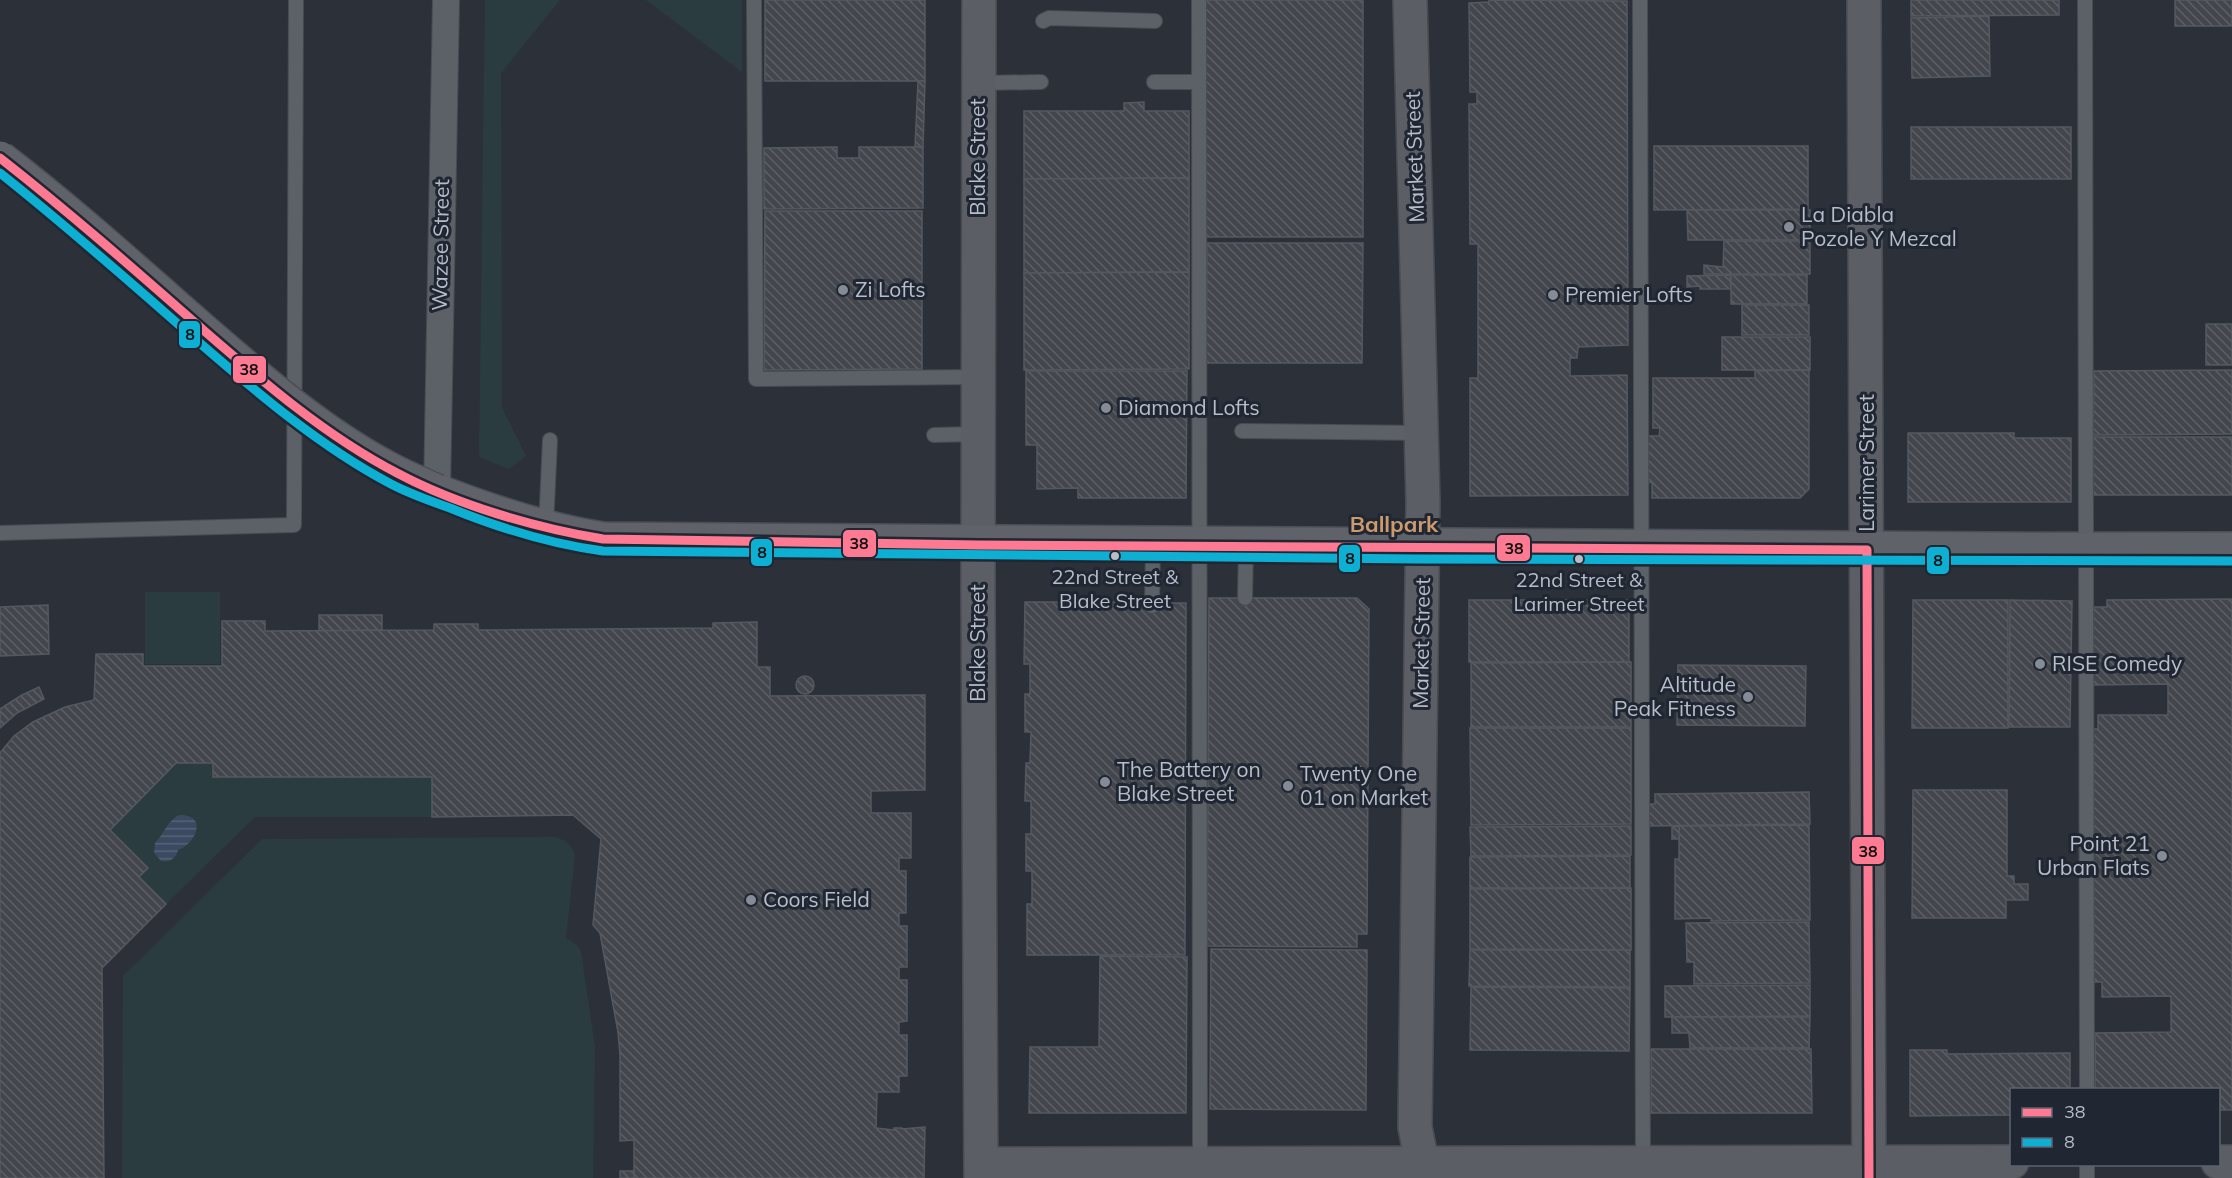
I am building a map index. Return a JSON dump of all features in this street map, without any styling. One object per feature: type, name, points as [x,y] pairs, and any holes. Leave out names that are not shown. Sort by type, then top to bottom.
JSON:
[{"type":"main road","name":"Blake Street","points":[[979,0],[978,545],[981,1171]]},
{"type":"main road","name":"Market Street","points":[[1410,0],[1422,433],[1423,548],[1415,1127],[1422,1171]]},
{"type":"main road","name":"Larimer Street","points":[[1864,0],[1869,1170]]},
{"type":"main road","points":[[0,158],[245,367],[344,441],[390,470],[492,513],[546,514],[603,539],[978,545],[1423,548],[2232,549]]},
{"type":"main road","points":[[981,1171],[1020,1164],[1131,1171],[1200,1163],[1422,1171],[1869,1170],[2010,1162]]},
{"type":"street","name":"Wazee Street","points":[[437,491],[446,0]]},
{"type":"lane","points":[[0,533],[294,525],[296,0]]},
{"type":"lane","points":[[754,0],[756,379],[978,377]]},
{"type":"lane","points":[[1199,0],[1200,1163]]},
{"type":"lane","points":[[1640,0],[1643,1170]]},
{"type":"lane","points":[[2085,0],[2087,1088]]},
{"type":"lane","points":[[1043,21],[1049,18],[1155,21]]},
{"type":"lane","points":[[978,84],[1041,82]]},
{"type":"lane","points":[[1154,82],[1199,82]]},
{"type":"lane","points":[[1242,431],[1422,433]]},
{"type":"lane","points":[[934,435],[978,434]]},
{"type":"lane","points":[[546,514],[550,440]]},
{"type":"lane","points":[[1152,606],[1153,546]]},
{"type":"lane","points":[[1245,598],[1246,546]]},
{"type":"shaded area","points":[[485,0],[560,0],[501,73],[502,408],[526,456],[509,469],[479,457]]},
{"type":"shaded area","points":[[646,0],[742,0],[742,72]]},
{"type":"shaded area","points":[[145,592],[220,592],[220,664],[145,664]]},
{"type":"shaded area","points":[[176,763],[213,763],[213,777],[432,777],[432,817],[255,817],[166,904],[139,877],[148,868],[110,830]]},
{"type":"shaded area","points":[[555,837],[567,843],[575,855],[566,938],[578,946],[581,952],[595,1047],[593,1178],[122,1178],[123,976],[262,839]]},
{"type":"water","points":[[179,815],[194,819],[196,830],[194,836],[178,850],[172,859],[161,861],[154,853],[155,843],[171,821]]},
{"type":"building","points":[[765,0],[925,0],[925,81],[765,81]]},
{"type":"building","points":[[1206,0],[1363,0],[1363,237],[1206,237]]},
{"type":"building","name":"Premier Lofts","points":[[1489,0],[1627,1],[1628,345],[1578,347],[1577,358],[1570,358],[1570,376],[1627,375],[1628,495],[1470,496],[1470,378],[1478,378],[1478,244],[1470,244],[1469,104],[1477,104],[1477,92],[1470,92],[1469,3],[1489,2]]},
{"type":"building","points":[[1911,0],[2059,0],[2059,15],[1911,16]]},
{"type":"building","points":[[2175,0],[2232,0],[2232,26],[2175,26]]},
{"type":"building","points":[[1989,16],[1990,76],[1912,78],[1911,18]]},
{"type":"building","points":[[918,81],[925,81],[923,147],[915,147]]},
{"type":"building","points":[[1144,102],[1144,111],[1189,111],[1189,178],[1024,179],[1024,111],[1124,111],[1124,103]]},
{"type":"building","points":[[1911,127],[2071,127],[2071,179],[1911,179]]},
{"type":"building","points":[[1654,146],[1808,146],[1808,209],[1654,210]]},
{"type":"building","points":[[837,147],[837,158],[859,158],[859,147],[923,147],[923,208],[764,209],[764,148]]},
{"type":"building","points":[[1189,178],[1189,272],[1024,273],[1024,179]]},
{"type":"building","name":"La Diabla Pozole Y Mezcal","points":[[1687,210],[1810,210],[1810,240],[1688,240]]},
{"type":"building","name":"Zi Lofts","points":[[765,211],[922,211],[922,369],[764,370]]},
{"type":"building","points":[[1724,241],[1810,241],[1810,274],[1704,274],[1704,265],[1723,267]]},
{"type":"building","points":[[1207,243],[1363,243],[1362,363],[1206,363]]},
{"type":"building","points":[[1189,272],[1189,369],[1024,370],[1024,273]]},
{"type":"building","points":[[1730,275],[1731,289],[1687,287],[1687,276]]},
{"type":"building","points":[[1731,275],[1807,275],[1807,304],[1731,304]]},
{"type":"building","points":[[1742,305],[1809,305],[1809,335],[1742,335]]},
{"type":"building","points":[[2206,324],[2232,324],[2232,365],[2206,365]]},
{"type":"building","points":[[1722,337],[1810,337],[1810,370],[1722,370]]},
{"type":"building","points":[[1809,370],[1809,489],[1800,498],[1652,498],[1652,482],[1648,483],[1648,436],[1659,436],[1660,428],[1653,428],[1653,378],[1755,378],[1755,371]]},
{"type":"building","points":[[2232,370],[2232,434],[2093,435],[2094,371]]},
{"type":"building","name":"Diamond Lofts","points":[[1026,371],[1187,371],[1186,498],[1078,498],[1078,488],[1037,489],[1037,445],[1026,445]]},
{"type":"building","points":[[1908,433],[2014,433],[2014,438],[2071,438],[2071,502],[1908,502]]},
{"type":"building","points":[[2093,437],[2232,437],[2232,495],[2093,495]]},
{"type":"building","name":"Twenty One 01 on Market","points":[[1209,598],[1357,598],[1369,609],[1367,934],[1357,934],[1357,947],[1207,946]]},
{"type":"building","name":"Point 21 Urban Flats","points":[[2232,599],[2232,1110],[2220,1110],[2220,1088],[2095,1088],[2095,1033],[2171,1032],[2171,996],[2102,997],[2102,982],[2093,982],[2093,729],[2098,729],[2098,715],[2168,715],[2168,684],[2092,685],[2092,607],[2107,607],[2107,600]]},
{"type":"building","points":[[1469,600],[1629,600],[1629,662],[1469,662]]},
{"type":"building","points":[[1913,600],[2008,600],[2008,728],[1912,728]]},
{"type":"building","name":"RISE Comedy","points":[[2010,600],[2072,601],[2070,727],[2009,727]]},
{"type":"building","name":"The Battery on Blake Street","points":[[1025,602],[1136,602],[1136,606],[1186,603],[1185,955],[1027,955],[1027,904],[1032,904],[1032,871],[1026,871],[1026,834],[1031,834],[1031,801],[1025,801],[1026,763],[1030,763],[1031,732],[1025,732],[1025,694],[1030,694],[1030,664],[1024,664]]},
{"type":"building","points":[[48,605],[49,654],[0,656],[0,607]]},
{"type":"building","points":[[319,615],[382,615],[382,630],[319,631]]},
{"type":"building","name":"Coors Field","points":[[222,621],[265,621],[265,631],[434,630],[434,624],[478,624],[478,630],[713,628],[713,623],[757,622],[757,667],[770,667],[770,696],[925,695],[925,790],[871,791],[871,813],[911,813],[911,858],[899,858],[899,871],[906,871],[906,913],[899,913],[899,926],[907,926],[907,967],[899,967],[899,980],[907,980],[907,1021],[899,1022],[899,1035],[907,1035],[907,1076],[899,1076],[899,1092],[877,1092],[876,1128],[894,1130],[894,1128],[925,1127],[924,1178],[634,1178],[634,1140],[620,1141],[618,1032],[600,933],[593,925],[601,839],[573,815],[432,817],[432,777],[213,777],[213,763],[176,763],[110,830],[148,868],[139,877],[166,904],[102,968],[104,1178],[0,1178],[0,753],[14,736],[33,722],[65,707],[94,700],[96,654],[143,654],[143,666],[222,666]]},
{"type":"building","points":[[1631,662],[1631,727],[1471,727],[1471,663]]},
{"type":"building","points":[[1678,665],[1806,666],[1805,726],[1677,725]]},
{"type":"building","points":[[805,676],[811,679],[814,685],[811,691],[805,694],[799,691],[796,685],[799,679]]},
{"type":"building","points":[[39,687],[44,699],[17,713],[0,728],[0,709]]},
{"type":"building","points":[[1470,728],[1631,728],[1631,824],[1471,825]]},
{"type":"building","points":[[1913,790],[2007,790],[2007,876],[2014,876],[2014,884],[2028,884],[2028,900],[2006,900],[2006,918],[1912,918]]},
{"type":"building","points":[[1809,792],[1810,824],[1649,826],[1649,804],[1655,804],[1655,794]]},
{"type":"building","points":[[1809,825],[1810,920],[1675,919],[1675,859],[1679,859],[1679,826]]},
{"type":"building","points":[[1631,826],[1631,855],[1471,856],[1470,827]]},
{"type":"building","points":[[1679,826],[1679,839],[1672,839],[1672,827]]},
{"type":"building","points":[[1630,856],[1630,888],[1470,888],[1470,857]]},
{"type":"building","points":[[1631,888],[1631,950],[1470,949],[1470,889]]},
{"type":"building","points":[[1809,922],[1810,983],[1694,984],[1694,962],[1687,962],[1686,923]]},
{"type":"building","points":[[1211,949],[1367,950],[1366,1110],[1210,1109]]},
{"type":"building","points":[[1470,950],[1630,950],[1630,987],[1469,986]]},
{"type":"building","points":[[1100,956],[1187,957],[1186,1113],[1029,1113],[1030,1047],[1099,1047]]},
{"type":"building","points":[[1810,985],[1810,1016],[1665,1017],[1665,986]]},
{"type":"building","points":[[1471,987],[1630,988],[1629,1051],[1470,1050]]},
{"type":"building","points":[[1672,1017],[1810,1017],[1809,1048],[1690,1048],[1689,1033],[1672,1033]]},
{"type":"building","points":[[1651,1049],[1811,1049],[1812,1113],[1651,1113]]},
{"type":"building","points":[[1910,1050],[1947,1050],[1947,1054],[2070,1053],[2070,1088],[2010,1088],[2010,1115],[1910,1116]]},
{"type":"building","points":[[620,1171],[634,1171],[634,1178],[620,1178]]},
{"type":"transit line","name":"38","points":[[0,158],[77,220],[294,406],[344,442],[420,485],[497,514],[551,529],[603,539],[978,545],[1867,550],[1869,1178]]},
{"type":"transit line","name":"8","points":[[0,173],[264,397],[338,453],[391,484],[420,497],[506,529],[583,548],[603,551],[1417,559],[2232,561]]},
{"type":"place","name":"La Diabla Pozole Y Mezcal","points":[[1789,227]]},
{"type":"place","name":"Zi Lofts","points":[[843,290]]},
{"type":"place","name":"Premier Lofts","points":[[1553,295]]},
{"type":"place","name":"Diamond Lofts","points":[[1106,408]]},
{"type":"place","name":"22nd Street & Blake Street","points":[[1115,556]]},
{"type":"place","name":"22nd Street & Larimer Street","points":[[1579,559]]},
{"type":"place","name":"RISE Comedy","points":[[2040,664]]},
{"type":"place","name":"Altitude Peak Fitness","points":[[1748,697]]},
{"type":"place","name":"The Battery on Blake Street","points":[[1105,782]]},
{"type":"place","name":"Twenty One 01 on Market","points":[[1288,786]]},
{"type":"place","name":"Point 21 Urban Flats","points":[[2162,856]]},
{"type":"place","name":"Coors Field","points":[[751,900]]},
{"type":"district","name":"Ballpark","points":[[1394,524]]}]
